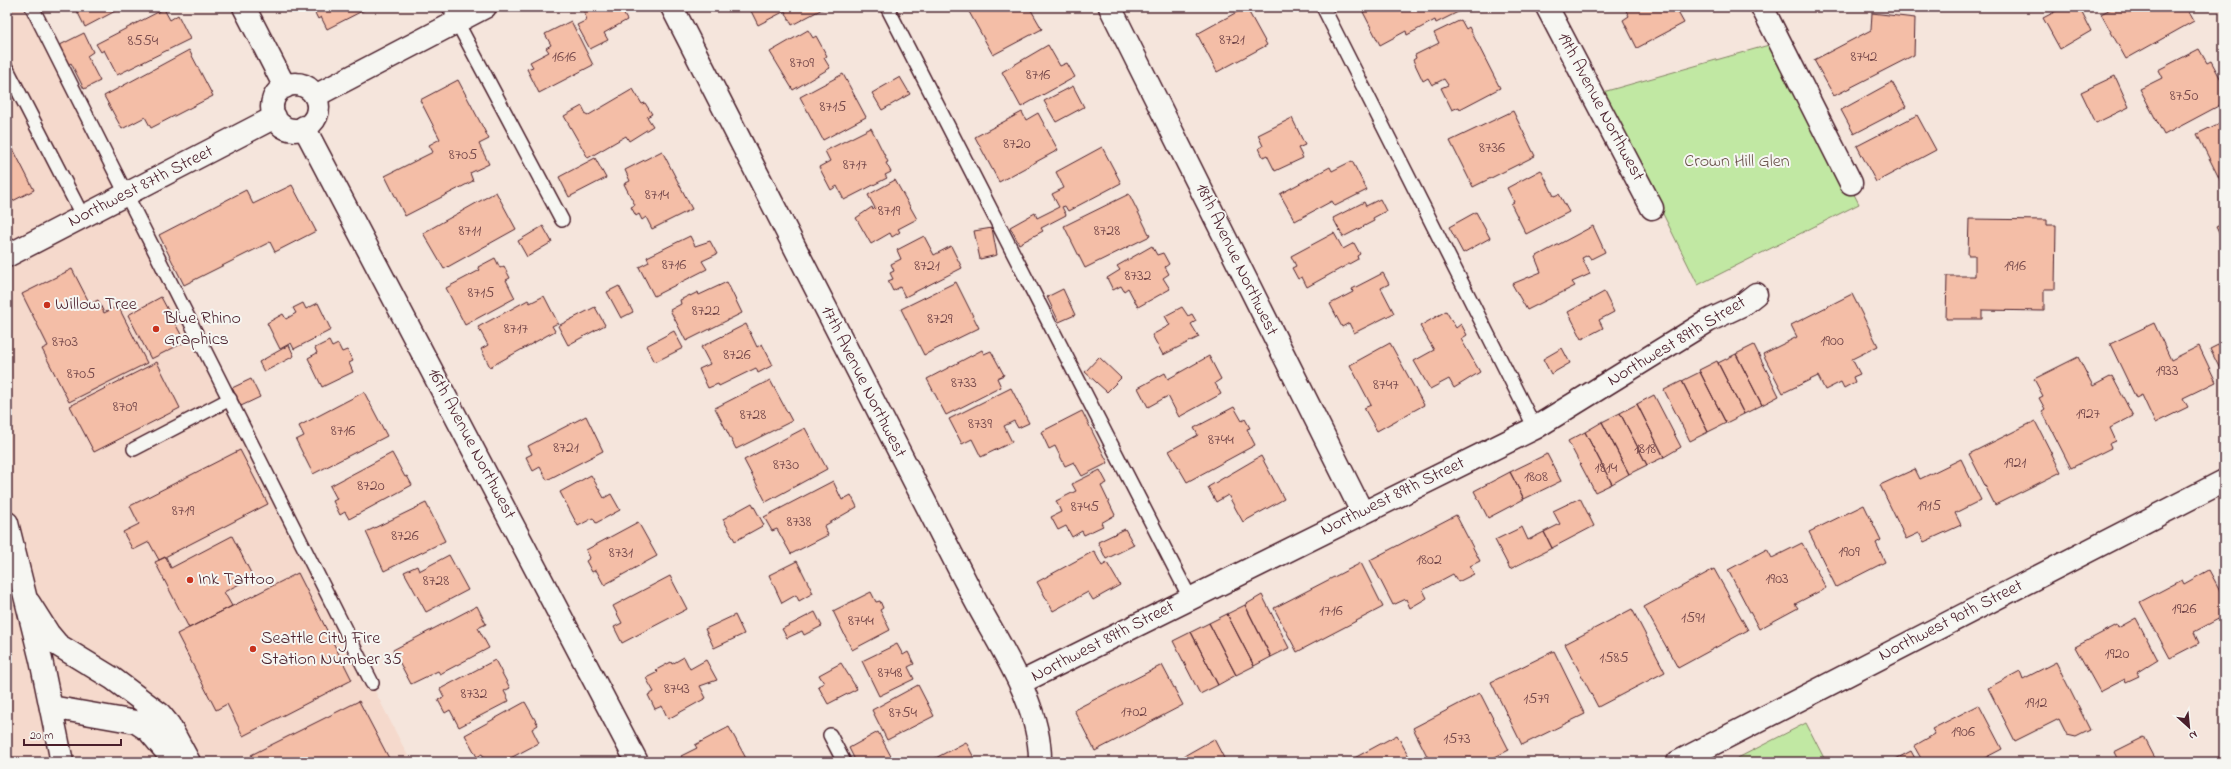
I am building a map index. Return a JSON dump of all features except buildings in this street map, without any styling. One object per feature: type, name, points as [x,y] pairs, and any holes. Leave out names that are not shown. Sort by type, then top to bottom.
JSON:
[{"type":"street","points":[[244,7],[286,86]]},
{"type":"street","points":[[315,96],[452,15],[485,7]]},
{"type":"street","name":"17th Avenue Northwest","points":[[672,7],[974,598],[1020,683],[1036,727],[1040,761]]},
{"type":"street","name":"18th Avenue Northwest","points":[[1110,7],[1362,512]]},
{"type":"street","name":"19th Avenue Northwest","points":[[1547,7],[1652,208]]},
{"type":"street","points":[[1762,7],[1851,183]]},
{"type":"street","points":[[296,84],[303,85],[309,88],[315,96],[318,107],[317,114],[313,121],[304,127],[292,129],[284,127],[275,117],[273,108],[274,100],[277,93],[286,86],[296,84]]},
{"type":"street","name":"Northwest 87th Street","points":[[7,256],[275,117]]},
{"type":"street","name":"16th Avenue Northwest","points":[[304,127],[637,762]]},
{"type":"street","name":"Northwest 89th Street","points":[[1020,683],[1362,512],[1535,428],[1708,321],[1742,305],[1756,294]]},
{"type":"street","name":"Northwest 90th Street","points":[[1678,762],[2224,480]]},
{"type":"street","points":[[7,523],[27,600],[62,762]]},
{"type":"street","points":[[27,600],[48,633],[58,645],[112,678],[160,714],[169,725],[189,762]]},
{"type":"street","points":[[51,707],[136,722],[148,730],[175,762]]},
{"type":"lane","points":[[32,7],[128,194],[372,683]]},
{"type":"lane","points":[[886,7],[1190,598]]},
{"type":"lane","points":[[1323,7],[1535,428]]},
{"type":"lane","points":[[452,15],[562,220]]},
{"type":"lane","points":[[7,69],[83,217]]},
{"type":"lane","points":[[134,449],[230,399]]},
{"type":"lane","points":[[830,735],[844,762]]},
{"type":"shaded area","points":[[7,7],[28,7],[411,762],[7,762]]},
{"type":"green space","name":"Crown Hill Glen","points":[[1776,43],[1859,204],[1698,285],[1603,92]]},
{"type":"green space","points":[[1806,723],[1826,762],[1730,762]]},
{"type":"place","name":"Willow Tree","points":[[47,305]]},
{"type":"place","name":"Blue Rhino Graphics","points":[[156,329]]},
{"type":"place","name":"Ink Tattoo","points":[[190,580]]},
{"type":"place","name":"Seattle City Fire Station Number 35","points":[[253,649]]}]
